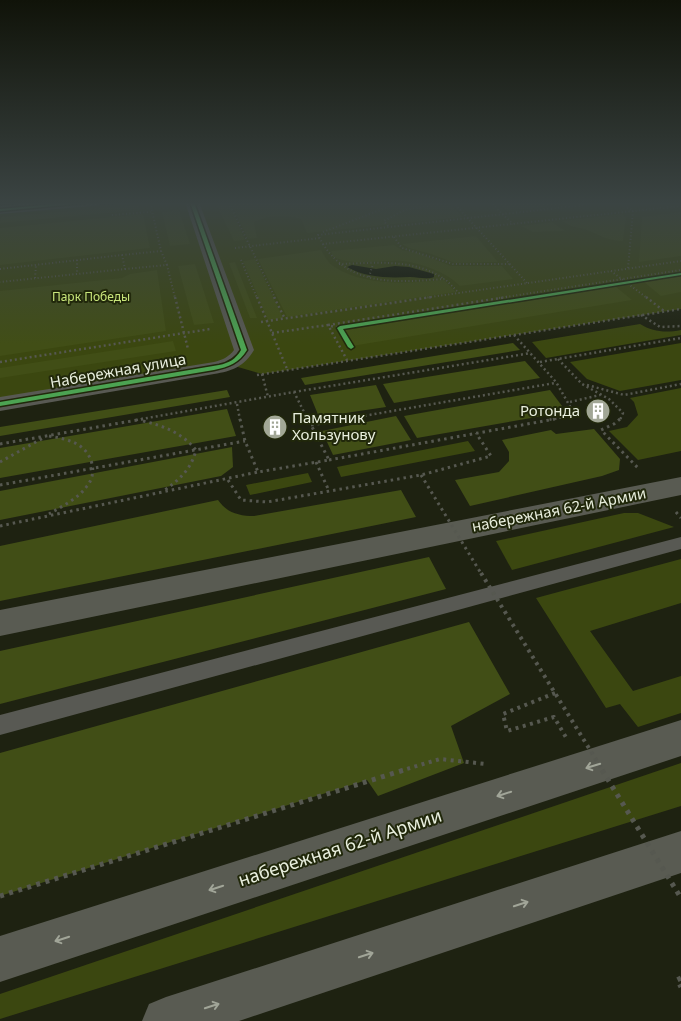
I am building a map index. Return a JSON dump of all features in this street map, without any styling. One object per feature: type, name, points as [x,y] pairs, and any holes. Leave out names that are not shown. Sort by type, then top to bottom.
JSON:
[{"type":"main road","name":"набережная 62-й Армии","points":[[0,623],[680,488]]},
{"type":"main road","name":"набережная 62-й Армии","points":[[0,959],[681,738]]},
{"type":"main road","points":[[166,1021],[681,852]]},
{"type":"street","points":[[209,250],[244,350],[246,367]]},
{"type":"street","name":"Набережная улица","points":[[0,404],[231,364],[246,367]]},
{"type":"lane","points":[[0,725],[681,542]]},
{"type":"path","points":[[252,250],[285,319]]},
{"type":"path","points":[[325,250],[327,254],[338,264],[362,276],[396,281],[445,279]]},
{"type":"path","points":[[406,250],[429,254],[453,264],[510,264]]},
{"type":"path","points":[[497,250],[527,283]]},
{"type":"path","points":[[628,268],[630,250]]},
{"type":"path","points":[[0,269],[161,251],[167,265],[183,333],[0,362]]},
{"type":"path","points":[[122,255],[125,268]]},
{"type":"path","points":[[77,260],[78,273]]},
{"type":"path","points":[[287,370],[266,321],[681,261]]},
{"type":"path","points":[[338,264],[406,264],[438,273],[459,293]]},
{"type":"path","points":[[369,277],[373,264]]},
{"type":"path","points":[[35,278],[36,265]]},
{"type":"path","points":[[0,282],[167,265]]},
{"type":"path","points":[[328,325],[342,331],[681,270]]},
{"type":"path","points":[[610,271],[665,312]]},
{"type":"path","points":[[271,333],[681,274]]},
{"type":"path","points":[[246,367],[262,374],[681,309]]},
{"type":"path","points":[[641,315],[652,326],[666,329],[681,326]]},
{"type":"path","points":[[328,325],[347,360]]},
{"type":"path","points":[[0,526],[228,480],[258,472],[575,415],[570,402],[540,362],[514,335]]},
{"type":"path","points":[[540,362],[681,338]]},
{"type":"path","points":[[0,444],[237,404],[294,392],[532,353]]},
{"type":"path","points":[[558,359],[582,384],[618,406],[623,413],[622,418],[614,425],[601,430]]},
{"type":"path","points":[[262,374],[268,398]]},
{"type":"path","points":[[311,425],[555,383]]},
{"type":"path","points":[[582,384],[624,394],[681,384]]},
{"type":"path","points":[[294,392],[329,460]]},
{"type":"path","points":[[570,402],[601,394]]},
{"type":"path","points":[[237,404],[245,441],[258,472]]},
{"type":"path","points":[[140,420],[176,432],[188,440],[196,450]]},
{"type":"path","points":[[228,480],[241,500],[267,502],[421,475],[491,456],[476,433]]},
{"type":"path","points":[[0,462],[46,436],[71,440],[81,445],[88,453],[95,468],[92,479],[85,489],[73,499],[46,516]]},
{"type":"path","points":[[0,485],[245,441]]},
{"type":"path","points":[[159,494],[182,478],[193,464],[196,450]]},
{"type":"path","points":[[316,462],[330,491]]},
{"type":"path","points":[[421,475],[681,898]]},
{"type":"path","points":[[555,692],[503,714],[507,731],[554,716],[571,747]]},
{"type":"path","points":[[580,744],[590,741]]},
{"type":"path","points":[[0,896],[440,759],[495,765]]},
{"type":"path","points":[[681,978],[677,980],[681,987]]},
{"type":"green space","name":"Парк Победы","points":[[0,250],[681,250],[681,309],[262,374],[231,365],[0,404]]},
{"type":"green space","points":[[0,250],[135,250],[0,265]]},
{"type":"green space","points":[[321,250],[333,266],[345,273],[387,282],[444,280],[456,292],[287,317],[258,259]]},
{"type":"green space","points":[[401,250],[418,253],[451,266],[502,266],[513,279],[460,286],[434,269],[418,264],[403,261],[350,262],[333,257],[331,251]]},
{"type":"green space","points":[[415,250],[488,250],[498,262],[455,263]]},
{"type":"green space","points":[[640,250],[681,250],[681,256],[639,262]]},
{"type":"green space","points":[[255,259],[283,318],[268,320],[243,261]]},
{"type":"green space","points":[[235,262],[257,318],[250,318],[229,263]]},
{"type":"green space","points":[[195,264],[214,323],[194,325],[178,266]]},
{"type":"green space","points":[[157,270],[166,331],[0,356],[0,291],[122,278],[130,274]]},
{"type":"green space","points":[[681,276],[681,292],[661,296],[644,282]]},
{"type":"green space","points":[[615,286],[632,300],[352,346],[342,329]]},
{"type":"green space","points":[[640,324],[660,331],[681,330],[681,335],[546,358],[532,342]]},
{"type":"green space","points":[[173,341],[176,351],[0,378],[0,368]]},
{"type":"green space","points":[[513,343],[520,350],[305,385],[301,378]]},
{"type":"green space","points":[[681,343],[681,380],[620,391],[587,379],[570,362]]},
{"type":"green space","points":[[525,361],[540,378],[394,403],[383,384]]},
{"type":"green space","points":[[376,385],[386,407],[319,417],[310,395]]},
{"type":"green space","points":[[681,388],[681,451],[638,460],[609,431],[627,427],[638,415],[634,402],[630,398]]},
{"type":"green space","points":[[227,390],[230,397],[0,436],[0,427]]},
{"type":"green space","points":[[550,390],[562,406],[560,413],[417,438],[404,416]]},
{"type":"green space","points":[[227,409],[236,436],[0,478],[0,448]]},
{"type":"green space","points":[[396,416],[411,440],[333,455],[322,431]]},
{"type":"green space","points":[[594,429],[620,459],[619,470],[602,476],[470,506],[455,480],[499,472],[509,461],[509,452],[502,440],[551,430],[556,434]]},
{"type":"green space","points":[[468,441],[475,451],[341,477],[337,467]]},
{"type":"green space","points":[[232,447],[233,467],[221,476],[0,520],[0,491]]},
{"type":"green space","points":[[308,473],[312,482],[250,495],[246,485]]},
{"type":"green space","points":[[401,490],[416,517],[0,601],[0,546],[218,500],[225,508],[234,513],[254,516]]},
{"type":"green space","points":[[624,513],[638,513],[674,527],[512,570],[496,541]]},
{"type":"green space","points":[[429,557],[446,589],[0,704],[0,651]]},
{"type":"green space","points":[[681,559],[681,603],[590,631],[633,691],[681,676],[681,713],[638,727],[620,704],[606,708],[536,598]]},
{"type":"green space","points":[[469,622],[510,694],[451,726],[464,763],[378,796],[367,780],[0,896],[0,753]]},
{"type":"green space","points":[[681,763],[681,806],[0,1019],[0,994]]},
{"type":"shaded area","points":[[352,265],[376,269],[395,266],[409,267],[434,274],[434,277],[378,276],[354,271],[347,267]]},
{"type":"cycle path","points":[[0,404],[214,368],[235,361],[244,350],[209,250]]},
{"type":"cycle path","points":[[351,347],[340,328],[681,274]]},
{"type":"place","name":"Ротонда","points":[[598,411]]},
{"type":"place","name":"Памятник Хользунову","points":[[275,427]]}]
